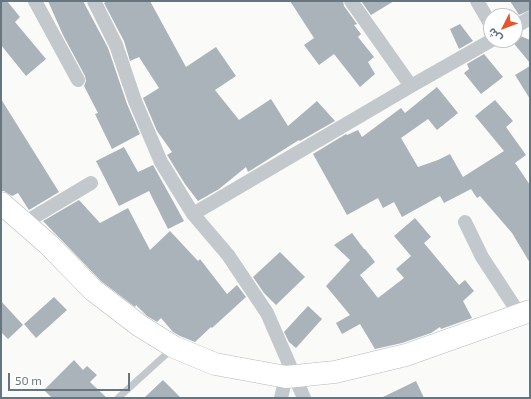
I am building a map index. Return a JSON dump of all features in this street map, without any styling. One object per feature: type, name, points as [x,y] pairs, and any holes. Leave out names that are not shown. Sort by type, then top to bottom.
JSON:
[{"type":"main road","points":[[1,203],[24,223],[93,290],[140,326],[174,347],[215,364],[290,376],[335,372],[406,355],[525,313]]},
{"type":"street","points":[[35,1],[78,80]]},
{"type":"street","points":[[94,1],[116,44],[135,101],[161,162],[193,214],[228,255],[267,313],[290,376],[304,398]]},
{"type":"street","points":[[352,1],[411,86]]},
{"type":"street","points":[[477,1],[483,11]]},
{"type":"street","points":[[193,214],[483,45]]},
{"type":"street","points":[[24,223],[91,183]]},
{"type":"street","points":[[465,222],[482,256],[525,313]]},
{"type":"street","points":[[281,398],[290,376]]},
{"type":"lane","points":[[118,398],[174,347]]},
{"type":"building","points":[[1,1],[7,1],[20,17],[15,22],[46,59],[26,76],[1,45]]},
{"type":"building","points":[[48,1],[83,1],[108,48],[127,104],[140,134],[112,149],[95,114],[98,113],[84,86],[86,81],[85,76],[63,35]]},
{"type":"building","points":[[107,1],[150,1],[186,67],[216,47],[236,76],[215,90],[239,120],[271,99],[288,126],[317,101],[335,121],[300,141],[299,140],[248,172],[246,167],[219,189],[198,201],[185,184],[167,155],[172,152],[157,131],[143,98],[159,88],[139,57],[130,61],[124,41],[104,3]]},
{"type":"building","points":[[290,1],[343,1],[344,6],[357,24],[354,25],[361,34],[358,37],[374,57],[368,62],[375,74],[360,87],[334,54],[319,65],[304,45],[314,38]]},
{"type":"building","points":[[361,1],[394,1],[371,15]]},
{"type":"building","points":[[510,1],[530,1],[530,10],[523,13],[523,8],[514,8]]},
{"type":"building","points":[[460,24],[473,41],[459,49],[450,29]]},
{"type":"building","points":[[523,37],[530,40],[530,63],[518,48],[523,48]]},
{"type":"building","points":[[484,54],[503,77],[481,94],[464,73],[469,69],[467,64]]},
{"type":"building","points":[[530,66],[530,99],[515,75]]},
{"type":"building","points":[[437,87],[458,113],[437,130],[428,119],[401,138],[418,167],[450,154],[463,177],[504,151],[475,116],[495,100],[513,121],[506,127],[526,155],[515,163],[530,185],[530,263],[512,233],[480,196],[477,198],[471,189],[444,203],[440,196],[402,217],[394,202],[383,208],[378,198],[347,215],[313,154],[346,134],[347,135],[358,130],[362,137],[401,108],[405,113]]},
{"type":"building","points":[[1,99],[59,192],[29,210],[18,193],[12,196],[4,191],[1,191]]},
{"type":"building","points":[[124,147],[138,172],[153,165],[184,221],[168,229],[149,191],[119,206],[96,161]]},
{"type":"building","points":[[79,200],[100,223],[128,208],[150,250],[170,231],[198,261],[200,259],[227,294],[237,285],[246,297],[195,342],[173,332],[161,318],[157,322],[147,316],[136,305],[135,307],[101,281],[43,221]]},
{"type":"building","points":[[415,218],[431,237],[424,243],[459,285],[465,280],[474,291],[463,301],[472,318],[441,329],[440,327],[431,333],[402,343],[375,349],[360,324],[342,334],[336,323],[350,315],[326,286],[350,260],[334,245],[352,233],[375,262],[360,275],[378,298],[404,278],[396,269],[411,256],[394,236]]},
{"type":"building","points":[[280,252],[305,277],[276,305],[264,293],[253,277]]},
{"type":"building","points":[[54,297],[67,310],[36,338],[24,324]]},
{"type":"building","points":[[1,301],[23,325],[8,339],[1,332]]},
{"type":"building","points":[[308,306],[322,319],[296,348],[289,342],[284,332]]},
{"type":"building","points":[[74,360],[83,370],[87,366],[97,375],[90,382],[107,398],[52,398],[44,390]]},
{"type":"building","points":[[163,380],[181,398],[144,398]]},
{"type":"building","points":[[416,381],[424,398],[381,398]]}]
